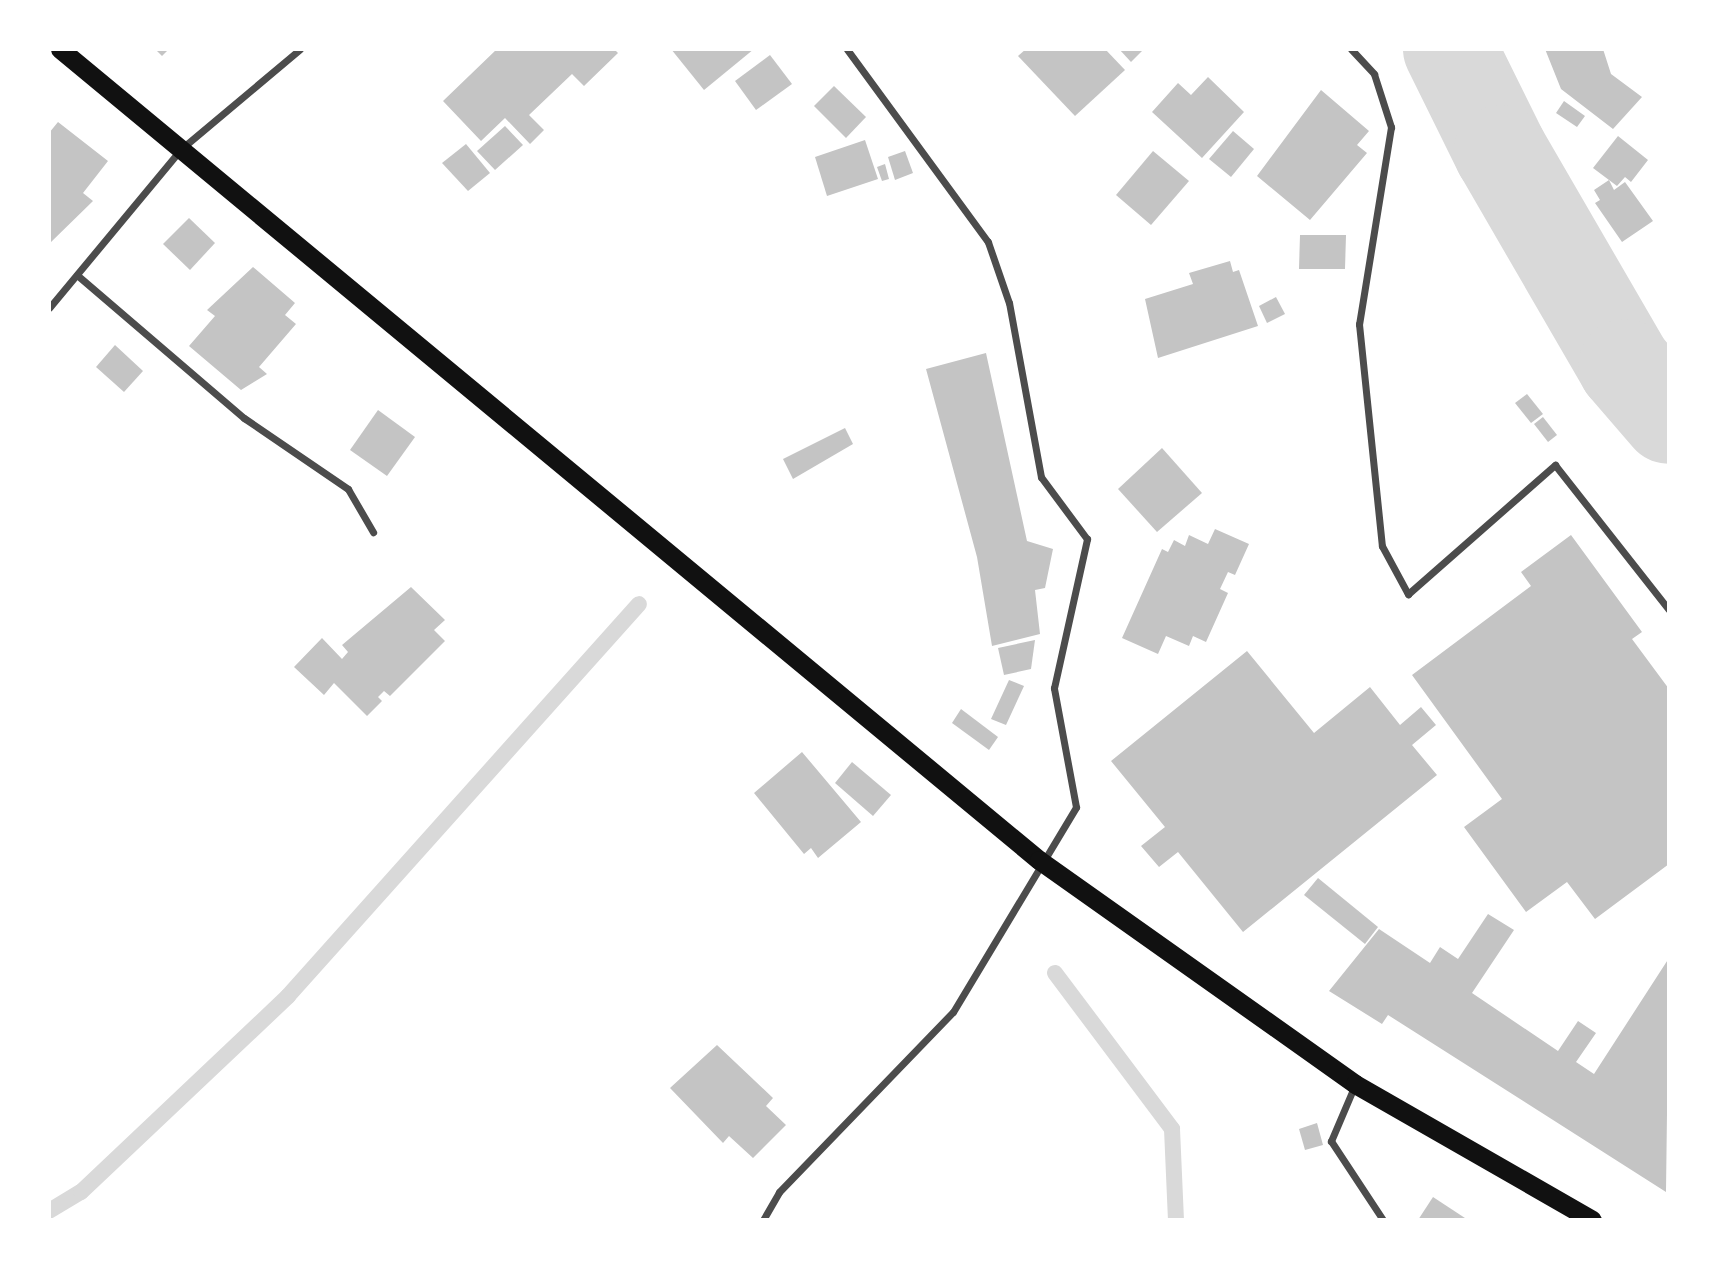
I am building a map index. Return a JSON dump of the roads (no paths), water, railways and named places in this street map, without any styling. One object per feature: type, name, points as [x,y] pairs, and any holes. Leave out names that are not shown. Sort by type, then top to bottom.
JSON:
[{"type":"highway","points":[[60,49],[1039,860],[1355,1084],[1592,1220]]},
{"type":"street","points":[[49,308],[181,149],[300,49]]},
{"type":"street","points":[[763,1220],[779,1192],[953,1012],[1039,860],[1076,807],[1054,688],[1087,539],[1041,477],[1009,303],[988,242],[847,49]]},
{"type":"street","points":[[1351,49],[1374,74],[1391,127],[1359,324],[1382,546],[1408,594],[1555,466],[1669,610]]},
{"type":"street","points":[[77,275],[244,418],[348,489],[373,532]]},
{"type":"street","points":[[1355,1084],[1331,1141],[1383,1220]]},
{"type":"waterway","points":[[1450,49],[1501,152],[1625,366],[1669,417]]},
{"type":"waterway","points":[[49,1211],[81,1192],[288,996],[639,604]]},
{"type":"waterway","points":[[1055,973],[1172,1129],[1176,1220]]}]
